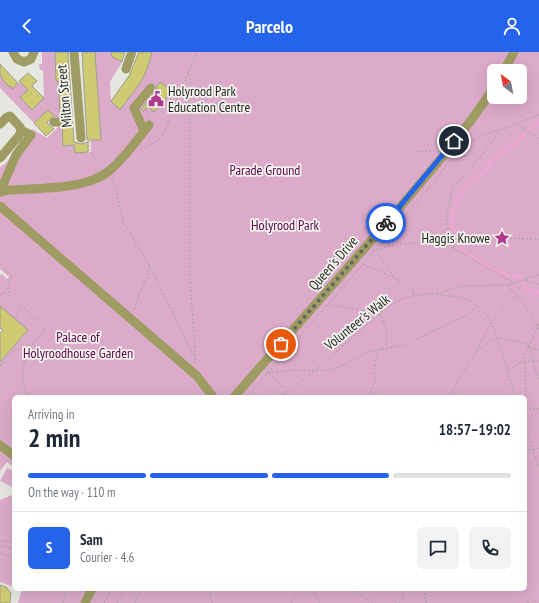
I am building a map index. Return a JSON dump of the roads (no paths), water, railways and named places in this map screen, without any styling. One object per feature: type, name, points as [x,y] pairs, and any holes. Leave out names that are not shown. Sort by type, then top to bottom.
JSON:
[{"type":"street","points":[[13,52],[17,59],[24,62],[31,59],[34,52]]},
{"type":"street","name":"Milton Street","points":[[74,52],[76,121],[82,138]]},
{"type":"street","points":[[126,69],[132,52]]},
{"type":"street","points":[[508,64],[514,52]]},
{"type":"street","points":[[0,124],[7,116],[10,116],[21,130],[31,135],[16,155],[0,192],[74,185],[91,180],[108,172],[146,128],[134,108],[151,88]]},
{"type":"street","name":"Queen's Drive","points":[[236,395],[342,275],[414,190],[467,125],[487,97]]},
{"type":"street","points":[[0,158],[20,134],[21,130]]},
{"type":"street","points":[[0,206],[196,376],[211,395]]},
{"type":"street","points":[[0,445],[12,454]]},
{"type":"street","points":[[85,603],[91,591]]},
{"type":"waterway","points":[[522,280],[521,278],[500,273],[465,253],[452,224],[453,212],[459,196],[469,183],[486,170],[491,162],[500,153],[517,143],[526,131],[539,122]]},
{"type":"waterway","points":[[523,284],[525,288],[539,293]]},
{"type":"tunnel","points":[[61,122],[72,121]]},
{"type":"place","name":"Holyrood Park Education Centre","points":[[156,99]]},
{"type":"place","name":"Haggis Knowe","points":[[502,238]]},
{"type":"park label","name":"Parade Ground","points":[[265,170]]},
{"type":"park label","name":"Holyrood Park","points":[[285,225]]},
{"type":"park label","name":"Palace of Holyroodhouse Garden","points":[[78,346]]}]
